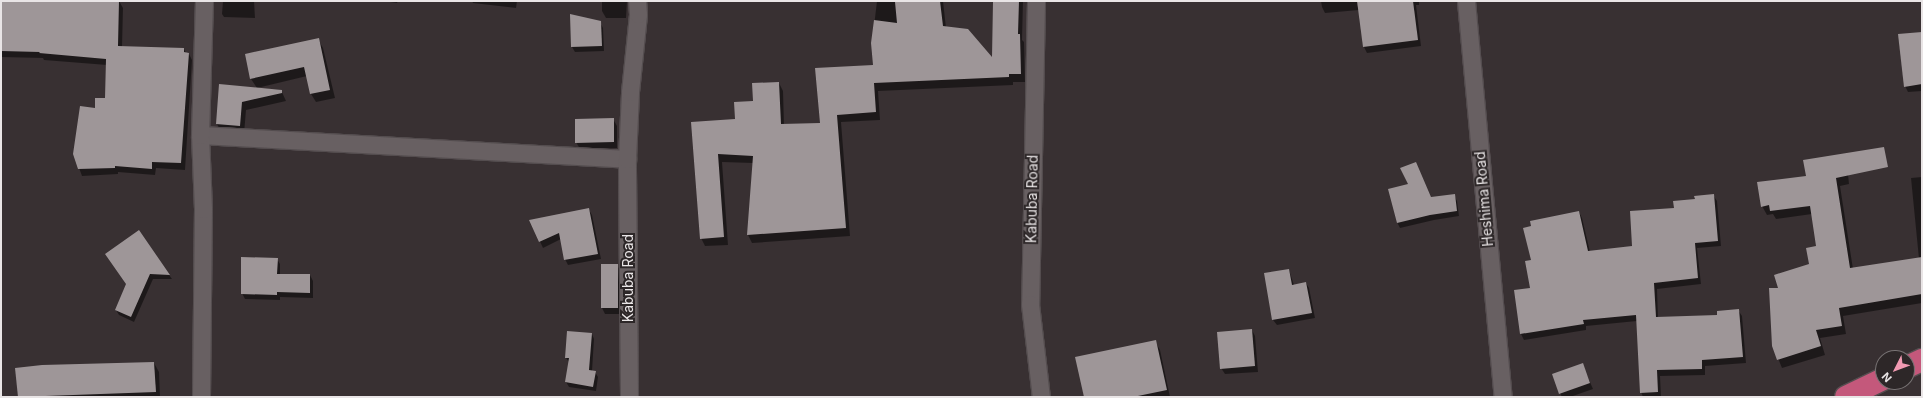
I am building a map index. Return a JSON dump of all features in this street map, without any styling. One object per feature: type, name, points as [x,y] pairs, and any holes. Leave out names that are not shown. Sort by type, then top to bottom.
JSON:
[{"type":"highway","points":[[1846,397],[1875,383]]},
{"type":"street","points":[[201,397],[203,209],[200,135],[204,1]]},
{"type":"street","points":[[638,7],[650,1]]},
{"type":"street","name":"Kabuba Road","points":[[1036,1],[1030,304],[1041,397]]},
{"type":"street","name":"Heshima Road","points":[[1466,1],[1503,397]]},
{"type":"street","name":"Kabuba Road","points":[[629,397],[627,159],[630,92],[638,7]]},
{"type":"street","points":[[200,135],[627,159]]},
{"type":"building","points":[[1,1],[119,1],[118,46],[184,48],[184,52],[189,53],[181,163],[152,162],[152,169],[115,166],[115,168],[78,169],[73,154],[80,106],[95,108],[95,98],[105,98],[106,59],[39,53],[40,52],[1,51]]},
{"type":"building","points":[[940,1],[943,26],[968,29],[992,57],[993,1],[1019,1],[1018,34],[1020,34],[1021,74],[1009,74],[1009,77],[874,83],[876,112],[837,115],[846,228],[747,235],[753,156],[718,154],[724,237],[700,239],[691,122],[735,119],[734,102],[753,101],[752,83],[779,82],[781,124],[820,123],[815,68],[873,65],[871,43],[874,20],[897,23],[895,2]]},
{"type":"building","points":[[1357,1],[1413,1],[1418,40],[1363,47]]},
{"type":"building","points":[[570,14],[601,21],[602,46],[571,47]]},
{"type":"building","points":[[1922,32],[1922,84],[1904,87],[1898,34]]},
{"type":"building","points":[[319,38],[330,90],[310,94],[304,67],[250,79],[245,54]]},
{"type":"building","points":[[219,84],[282,90],[282,93],[242,102],[240,126],[216,124]]},
{"type":"building","points":[[614,118],[614,142],[575,143],[575,119]]},
{"type":"building","points":[[1884,147],[1888,167],[1836,178],[1850,268],[1922,257],[1922,294],[1839,308],[1842,326],[1816,330],[1821,346],[1777,360],[1772,346],[1769,288],[1778,288],[1774,275],[1809,264],[1806,248],[1816,246],[1810,206],[1770,211],[1769,205],[1761,207],[1757,182],[1806,176],[1803,160]]},
{"type":"building","points":[[1416,162],[1431,197],[1455,194],[1457,211],[1430,215],[1397,223],[1388,189],[1408,184],[1400,168]]},
{"type":"building","points":[[1714,194],[1718,241],[1695,243],[1698,278],[1654,283],[1656,317],[1717,315],[1717,311],[1739,309],[1743,357],[1702,360],[1702,369],[1657,370],[1658,392],[1640,393],[1636,315],[1583,320],[1584,324],[1520,334],[1514,290],[1530,288],[1525,261],[1531,260],[1523,228],[1531,226],[1530,221],[1579,211],[1588,251],[1632,246],[1630,211],[1674,208],[1673,201],[1695,199],[1694,196]]},
{"type":"building","points":[[589,208],[598,254],[564,260],[559,233],[539,242],[529,220]]},
{"type":"building","points":[[139,230],[170,275],[150,274],[131,317],[115,310],[126,284],[105,254]]},
{"type":"building","points":[[241,257],[278,258],[277,274],[310,274],[310,293],[277,292],[277,295],[241,294]]},
{"type":"building","points":[[601,264],[618,264],[618,308],[601,308]]},
{"type":"building","points":[[1289,269],[1292,285],[1306,282],[1312,313],[1272,320],[1264,273]]},
{"type":"building","points":[[1252,329],[1255,366],[1220,369],[1217,332]]},
{"type":"building","points":[[567,331],[592,333],[589,370],[596,371],[593,387],[565,382],[569,358],[565,358]]},
{"type":"building","points":[[1156,340],[1167,390],[1133,397],[1084,397],[1075,357]]},
{"type":"building","points":[[154,362],[156,392],[18,397],[15,368],[42,365]]},
{"type":"building","points":[[1583,363],[1590,383],[1559,394],[1552,374]]}]
